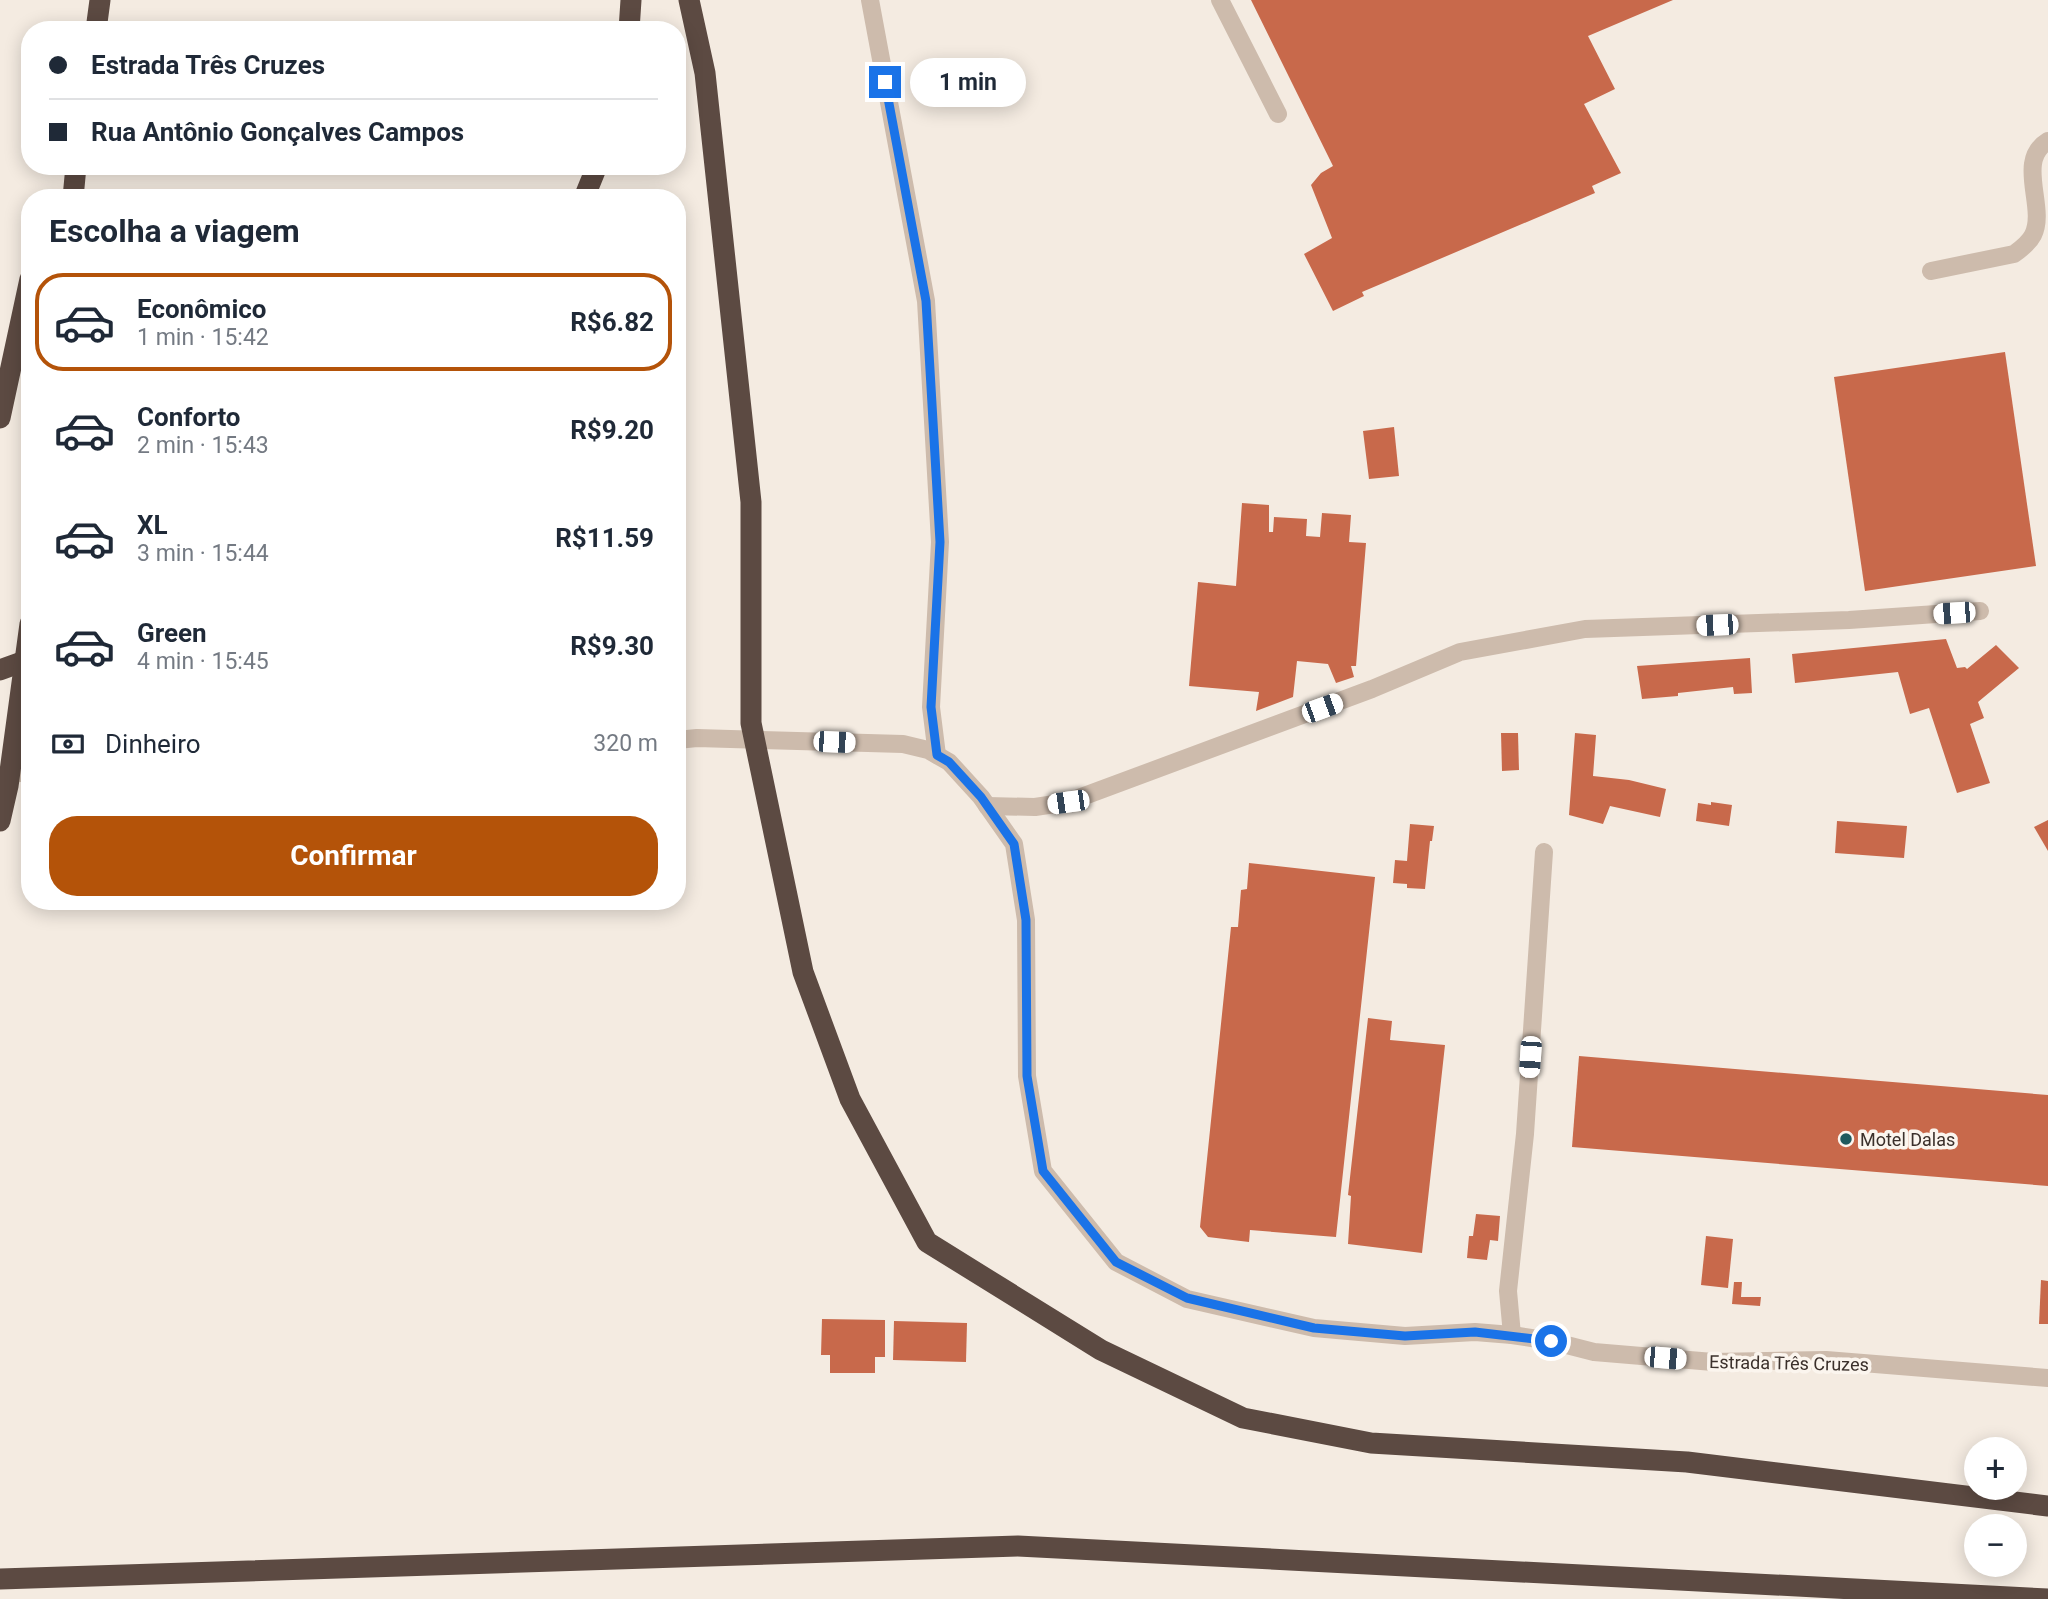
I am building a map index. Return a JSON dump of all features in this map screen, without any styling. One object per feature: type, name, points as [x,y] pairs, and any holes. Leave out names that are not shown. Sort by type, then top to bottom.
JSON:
[{"type":"highway","points":[[97,21],[100,0]]},
{"type":"highway","points":[[630,21],[631,0]]},
{"type":"highway","points":[[689,0],[705,74],[751,502],[751,723],[803,972],[850,1099],[927,1242],[1101,1350],[1243,1418],[1371,1443],[1687,1462],[2048,1506]]},
{"type":"highway","points":[[0,418],[21,321]]},
{"type":"highway","points":[[0,670],[21,662]]},
{"type":"highway","points":[[0,821],[8,786],[21,690]]},
{"type":"highway","points":[[0,1579],[1018,1546],[2048,1599]]},
{"type":"street","points":[[870,0],[926,301],[940,542],[931,707],[937,755]]},
{"type":"street","points":[[1220,0],[1278,114]]},
{"type":"street","points":[[1931,271],[2014,254],[2024,247],[2033,236],[2037,225],[2033,169],[2036,154],[2048,141]]},
{"type":"street","points":[[686,739],[903,744],[929,750],[949,762],[987,806],[1035,807],[1068,802],[1372,689],[1460,652],[1585,629],[1849,620],[1980,611]]},
{"type":"street","points":[[0,775],[21,773]]},
{"type":"street","name":"Estrada Três Cruzes","points":[[987,806],[1014,844],[1026,920],[1027,1076],[1043,1171],[1116,1262],[1187,1298],[1314,1328],[1405,1336],[1475,1332],[1551,1341],[1594,1352],[1713,1362],[1826,1360],[2048,1378]]},
{"type":"street","points":[[1512,1335],[1508,1291],[1525,1134],[1544,852]]},
{"type":"building","points":[[1251,0],[1673,0],[1588,36],[1615,89],[1584,104],[1621,173],[1592,186],[1595,193],[1362,292],[1364,296],[1333,311],[1304,254],[1332,238],[1311,185],[1321,173],[1333,166]]},
{"type":"building","points":[[2005,352],[2036,566],[1865,591],[1834,377]]},
{"type":"building","points":[[1394,427],[1399,476],[1369,479],[1363,431]]},
{"type":"building","points":[[1242,503],[1269,505],[1269,532],[1273,532],[1274,517],[1307,519],[1306,536],[1320,537],[1322,513],[1351,515],[1349,542],[1366,543],[1356,666],[1351,666],[1354,677],[1336,683],[1328,664],[1297,661],[1293,697],[1256,711],[1259,692],[1189,686],[1198,582],[1236,586]]},
{"type":"building","points":[[1946,639],[1957,668],[1967,669],[1996,645],[2019,668],[1978,702],[1984,718],[1970,724],[1990,783],[1957,793],[1929,708],[1910,714],[1898,672],[1795,683],[1792,654]]},
{"type":"building","points":[[1750,658],[1752,693],[1734,694],[1733,687],[1642,699],[1637,666]]},
{"type":"building","points":[[1501,733],[1518,733],[1519,770],[1502,771]]},
{"type":"building","points":[[1575,733],[1596,735],[1593,776],[1629,780],[1666,789],[1660,817],[1610,806],[1603,824],[1569,815]]},
{"type":"building","points":[[1711,802],[1732,805],[1729,826],[1696,821],[1698,803],[1711,805]]},
{"type":"building","points":[[2048,820],[2048,851],[2034,827]]},
{"type":"building","points":[[1837,821],[1907,826],[1904,858],[1835,853]]},
{"type":"building","points":[[1410,824],[1434,826],[1425,889],[1407,888],[1407,884],[1393,883],[1395,860],[1407,861]]},
{"type":"building","points":[[1249,863],[1375,877],[1336,1237],[1250,1230],[1249,1242],[1208,1237],[1200,1227],[1231,927],[1238,927],[1241,890],[1247,889]]},
{"type":"building","points":[[1368,1018],[1392,1021],[1390,1040],[1445,1045],[1422,1253],[1348,1244],[1351,1196],[1348,1195]]},
{"type":"building","points":[[1579,1056],[2048,1095],[2048,1186],[1572,1147]]},
{"type":"building","points":[[1476,1214],[1500,1216],[1498,1241],[1490,1240],[1487,1260],[1467,1258],[1469,1236],[1473,1236]]},
{"type":"building","points":[[1706,1236],[1733,1239],[1728,1288],[1701,1285]]},
{"type":"building","points":[[2041,1280],[2048,1281],[2048,1324],[2039,1324]]},
{"type":"building","points":[[1734,1282],[1742,1282],[1741,1297],[1761,1297],[1760,1306],[1732,1304]]},
{"type":"building","points":[[822,1319],[885,1320],[885,1357],[875,1357],[875,1373],[830,1373],[830,1355],[821,1355]]},
{"type":"building","points":[[894,1321],[967,1323],[966,1362],[893,1360]]},
{"type":"place","name":"Motel Dalas","points":[[1846,1139]]},
{"type":"route","points":[[885,82],[926,301],[940,542],[931,707],[937,755],[949,762],[981,797],[1014,844],[1026,920],[1027,1076],[1043,1171],[1116,1262],[1187,1298],[1314,1328],[1405,1336],[1475,1332],[1551,1341]]}]
